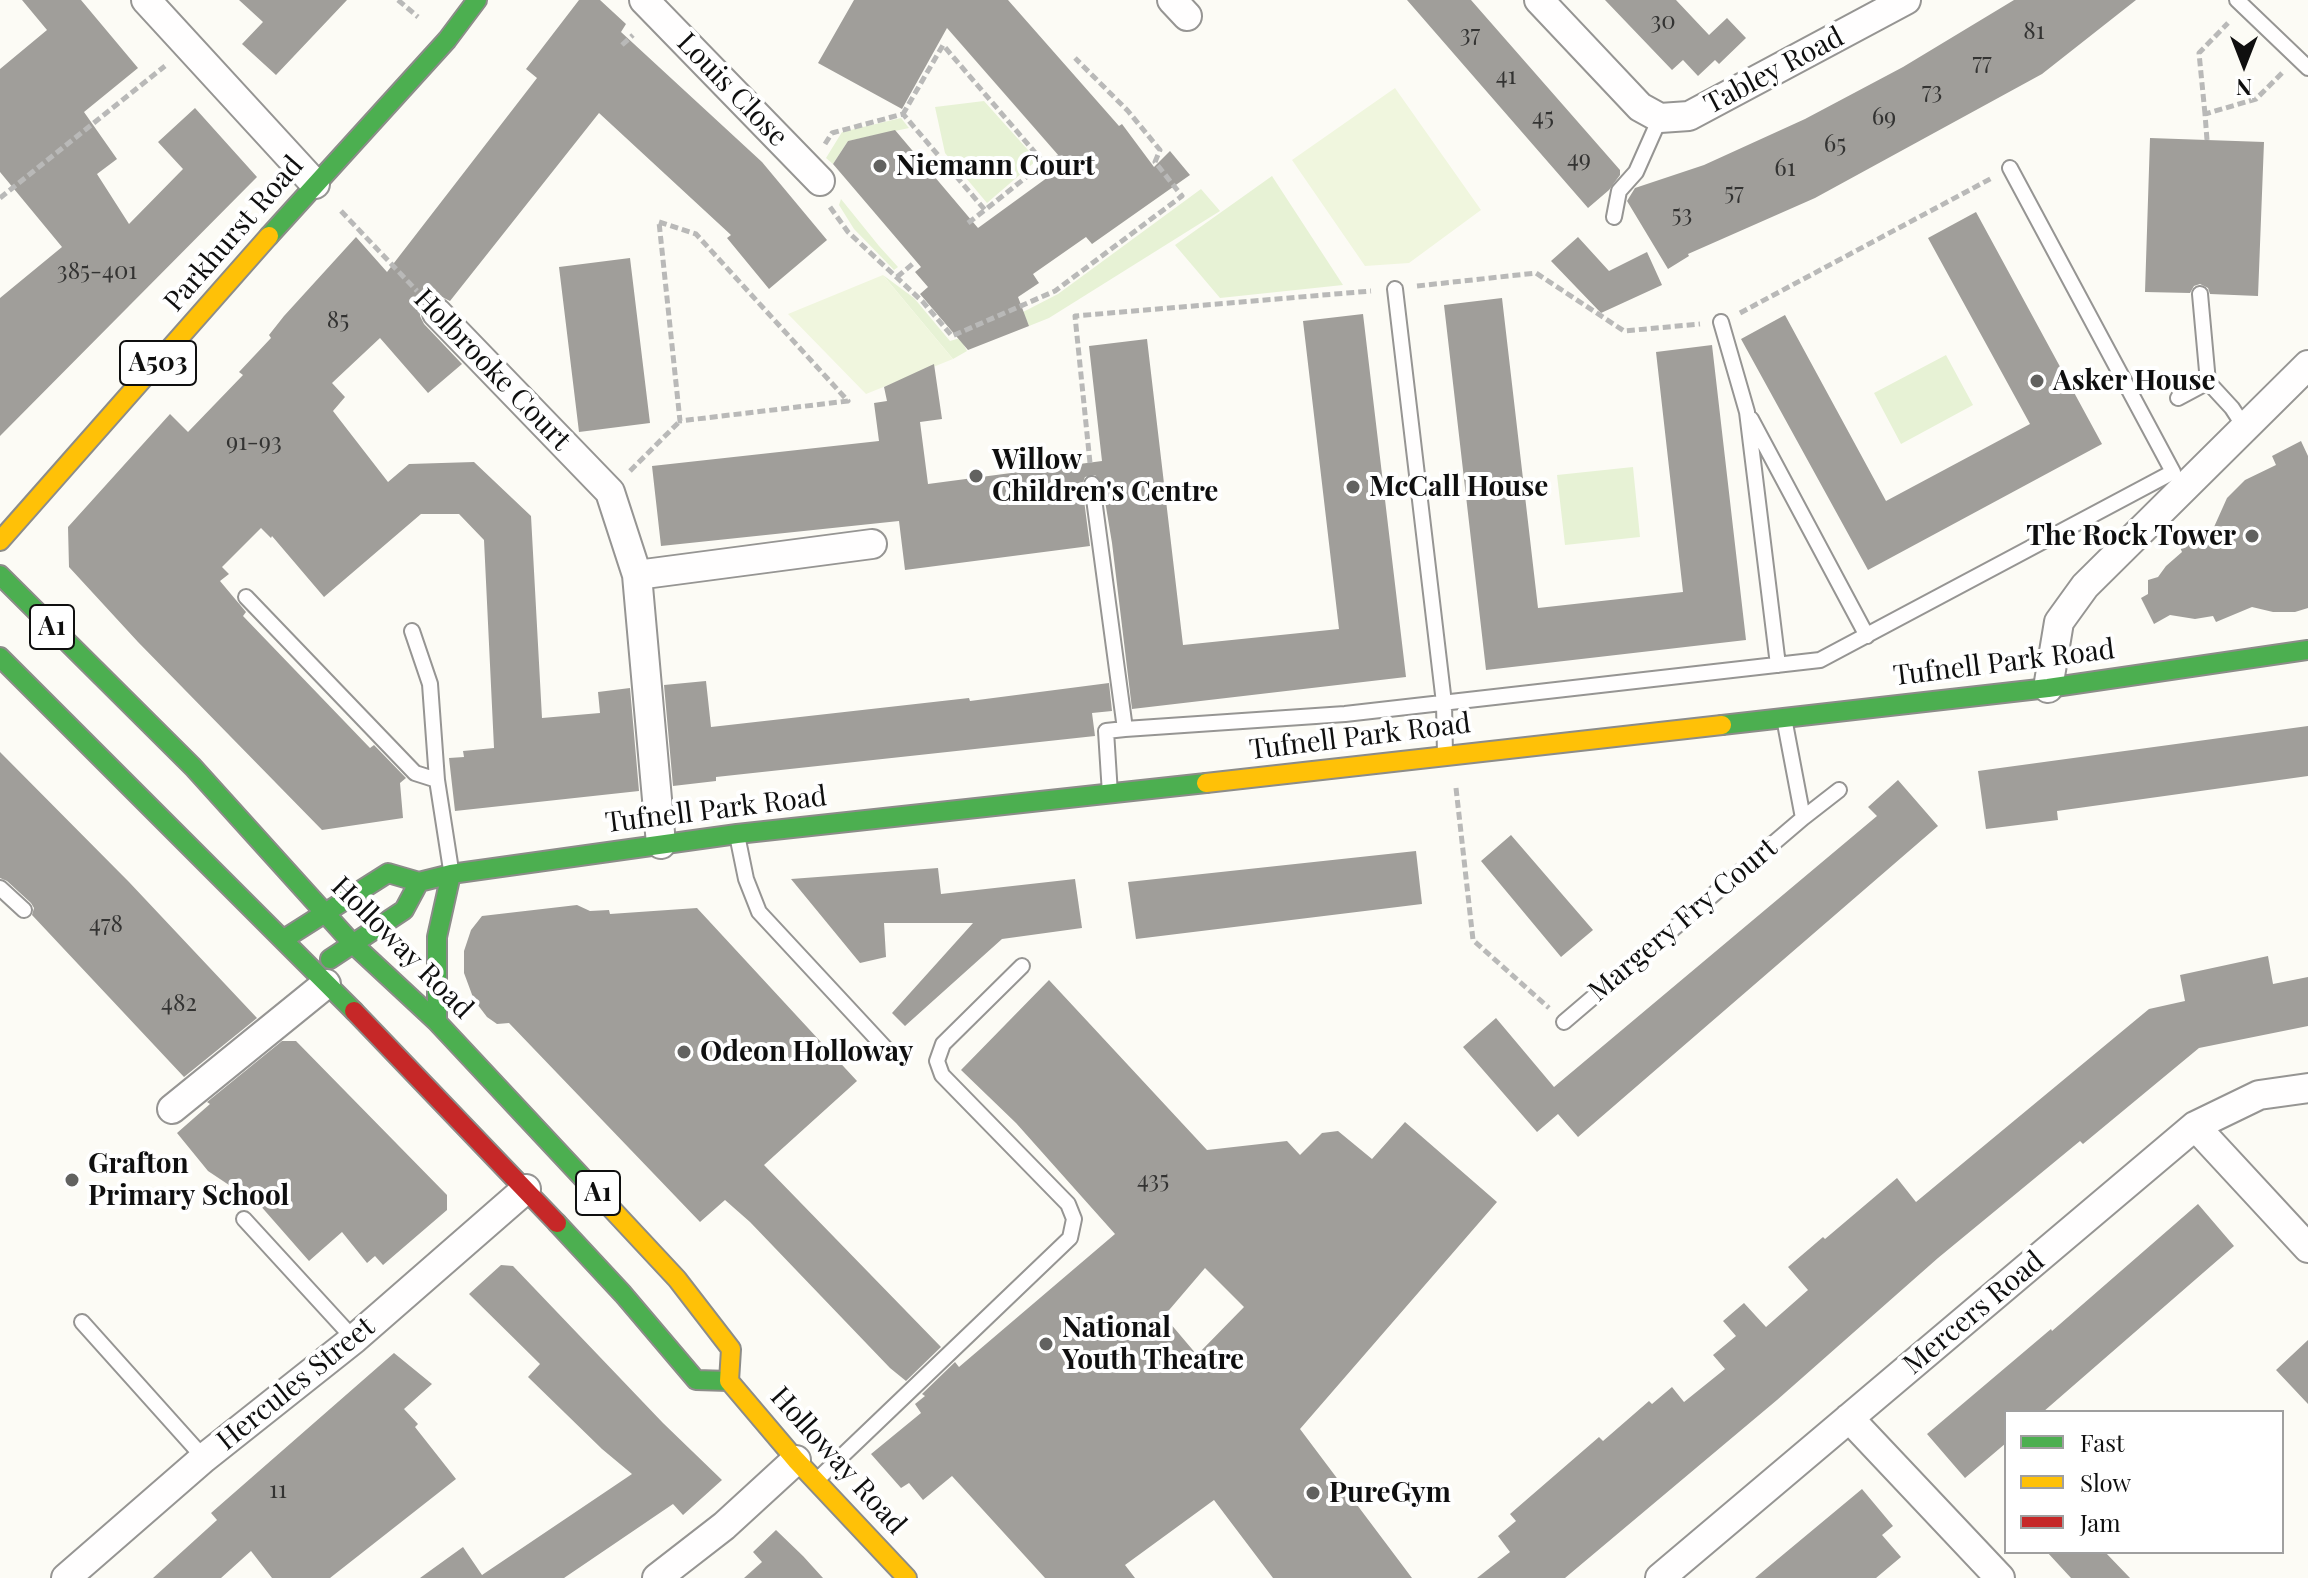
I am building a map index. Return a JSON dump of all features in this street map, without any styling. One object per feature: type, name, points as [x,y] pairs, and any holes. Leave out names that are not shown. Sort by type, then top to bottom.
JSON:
[{"type":"main road","name":"Parkhurst Road","points":[[0,541],[315,184],[447,40],[477,0]]},
{"type":"main road","name":"Holloway Road","points":[[0,575],[193,767],[352,943],[437,1022],[677,1279],[731,1349],[729,1381],[796,1460],[905,1577]]},
{"type":"main road","name":"Tufnell Park Road","points":[[284,939],[388,873],[419,882],[451,874],[737,834],[2048,688],[2308,650]]},
{"type":"main road","name":"Holloway Road","points":[[0,657],[284,939],[526,1189],[623,1294],[696,1380],[729,1381]]},
{"type":"main road","points":[[437,1022],[437,937],[451,874]]},
{"type":"main road","points":[[319,977],[352,943],[404,910],[419,882]]},
{"type":"street","points":[[146,0],[315,184]]},
{"type":"street","name":"Louis Close","points":[[644,0],[822,177]]},
{"type":"street","points":[[1539,0],[1640,107],[1660,118]]},
{"type":"street","name":"Tabley Road","points":[[1660,118],[1689,116],[1906,0]]},
{"type":"street","name":"Holbrooke Court","points":[[437,313],[610,492],[637,575],[661,844]]},
{"type":"street","points":[[2048,688],[2059,622],[2085,586],[2308,365]]},
{"type":"street","points":[[637,575],[872,544]]},
{"type":"street","points":[[172,1109],[319,977]]},
{"type":"street","name":"Mercers Road","points":[[1660,1578],[2195,1126],[2259,1095],[2308,1088]]},
{"type":"street","points":[[2195,1126],[2308,1248]]},
{"type":"street","name":"Hercules Street","points":[[66,1578],[204,1458],[354,1339],[526,1189]]},
{"type":"street","points":[[1849,1418],[2000,1578]]},
{"type":"street","points":[[657,1578],[724,1526],[796,1460]]},
{"type":"lane","points":[[2241,3],[2303,63]]},
{"type":"lane","points":[[1614,217],[1619,191],[1636,172],[1660,118]]},
{"type":"lane","points":[[1110,794],[1106,731],[1345,714],[1820,660],[2173,472],[2010,168]]},
{"type":"lane","points":[[1395,289],[1450,755]]},
{"type":"lane","points":[[2200,294],[2208,382],[2232,408],[2245,428]]},
{"type":"lane","points":[[1721,322],[1747,412],[1778,665]]},
{"type":"lane","points":[[2178,398],[2208,382]]},
{"type":"lane","points":[[1747,412],[1867,636]]},
{"type":"lane","points":[[1092,484],[1125,729]]},
{"type":"lane","points":[[246,597],[415,773],[437,780]]},
{"type":"lane","points":[[412,631],[430,684],[437,780],[451,874]]},
{"type":"lane","name":"Margery Fry Court","points":[[1784,717],[1803,818]]},
{"type":"lane","name":"Margery Fry Court","points":[[1564,1022],[1839,790]]},
{"type":"lane","points":[[737,834],[746,879],[759,912],[889,1052]]},
{"type":"lane","points":[[0,888],[24,910]]},
{"type":"lane","points":[[816,1481],[1070,1238],[1074,1219],[1068,1204],[942,1075],[937,1061],[943,1044],[1022,966]]},
{"type":"lane","points":[[244,1219],[354,1339]]},
{"type":"lane","points":[[82,1322],[204,1458]]},
{"type":"path","points":[[2207,140],[2199,53],[2241,3]]},
{"type":"path","points":[[622,45],[633,35]]},
{"type":"path","points":[[1044,163],[943,45],[903,114],[832,133],[822,177],[829,207],[848,232],[897,277],[952,336],[1055,291],[1182,196],[1155,162],[1160,150],[1128,111],[1075,58]]},
{"type":"path","points":[[0,198],[188,48]]},
{"type":"path","points":[[2205,114],[2256,99],[2303,63]]},
{"type":"path","points":[[903,114],[985,210]]},
{"type":"path","points":[[968,223],[1044,163],[1060,157]]},
{"type":"path","points":[[1092,484],[1075,316],[1395,289],[1536,273],[1624,331],[1721,322],[2010,168]]},
{"type":"path","name":"Holbrooke Court","points":[[315,184],[437,313]]},
{"type":"path","points":[[610,492],[680,421],[848,401],[696,234],[659,222],[680,421]]},
{"type":"path","points":[[897,277],[915,262]]},
{"type":"path","points":[[1450,755],[1473,940],[1564,1022]]},
{"type":"green space","points":[[1395,88],[1481,210],[1409,263],[1365,266],[1292,160]]},
{"type":"green space","points":[[984,101],[1037,160],[987,203],[945,153],[935,107]]},
{"type":"green space","points":[[901,118],[909,128],[848,141],[833,164],[826,158],[842,132]]},
{"type":"green space","points":[[1272,176],[1343,285],[1220,298],[1175,245]]},
{"type":"green space","points":[[1201,189],[1220,211],[1049,318],[1029,326],[1023,312],[1058,294]]},
{"type":"green space","points":[[841,199],[898,267],[894,270],[854,229],[839,205]]},
{"type":"green space","points":[[883,275],[914,298],[950,341],[960,338],[967,351],[953,359]]},
{"type":"green space","points":[[883,275],[953,359],[866,394],[788,314]]},
{"type":"green space","points":[[1946,355],[1973,405],[1901,444],[1874,393]]},
{"type":"green space","points":[[1633,467],[1640,537],[1565,545],[1557,475]]},
{"type":"building","points":[[22,0],[81,0],[138,68],[84,112],[117,159],[97,174],[129,224],[183,169],[158,142],[195,108],[257,177],[0,436],[0,298],[62,247],[0,172],[0,69],[47,30]]},
{"type":"building","points":[[239,0],[347,0],[276,75],[242,44],[263,22]]},
{"type":"building","points":[[579,0],[600,0],[626,24],[621,32],[762,162],[827,240],[769,289],[727,238],[731,235],[599,113],[450,301],[434,296],[426,300],[421,308],[420,316],[424,324],[462,364],[428,393],[380,338],[332,383],[345,397],[333,411],[388,482],[409,464],[474,462],[531,516],[542,718],[600,713],[598,692],[630,688],[639,791],[455,811],[449,758],[464,757],[463,751],[494,748],[484,540],[459,514],[421,514],[324,597],[272,536],[261,528],[222,567],[229,574],[220,581],[246,612],[243,616],[370,748],[374,745],[406,778],[400,783],[403,818],[322,830],[69,567],[68,527],[170,414],[188,432],[243,375],[239,372],[271,338],[269,335],[284,316],[356,237],[387,272],[537,78],[526,69]]},
{"type":"building","name":"Niemann Court","points":[[854,0],[1008,0],[1119,126],[1122,124],[1154,167],[1170,151],[1190,175],[1092,244],[1086,237],[1033,274],[1039,283],[1018,297],[1029,326],[968,350],[920,294],[928,287],[915,272],[921,267],[833,164],[848,141],[895,130],[978,228],[1066,164],[947,28],[902,109],[818,63]]},
{"type":"building","points":[[1407,0],[1471,0],[1620,170],[1620,175],[1609,190],[1588,208]]},
{"type":"building","points":[[1605,0],[1676,0],[1709,35],[1727,18],[1746,38],[1719,64],[1715,60],[1698,76],[1683,60],[1672,70]]},
{"type":"building","points":[[2014,0],[2136,0],[2042,74],[1815,198],[1688,254],[1668,269],[1627,201],[1635,188],[1704,165],[1805,119],[1903,67]]},
{"type":"building","points":[[2150,138],[2264,142],[2258,296],[2210,294],[2208,288],[2200,284],[2194,286],[2190,293],[2145,292]]},
{"type":"building","name":"Asker House","points":[[1976,212],[2102,444],[1868,570],[1741,339],[1785,315],[1886,501],[2030,424],[1928,238]]},
{"type":"building","points":[[1578,237],[1609,271],[1647,252],[1662,285],[1601,313],[1551,261]]},
{"type":"building","points":[[630,258],[650,423],[579,432],[559,267]]},
{"type":"building","points":[[1502,298],[1538,608],[1683,592],[1656,352],[1712,345],[1746,640],[1486,670],[1444,305]]},
{"type":"building","points":[[1363,314],[1406,677],[1132,709],[1112,543],[1102,483],[1095,475],[1085,477],[1082,485],[1090,546],[905,570],[899,521],[661,546],[652,466],[879,441],[874,403],[887,401],[884,387],[934,364],[942,419],[920,422],[928,484],[1102,461],[1089,346],[1147,339],[1183,645],[1339,629],[1303,321]]},
{"type":"building","name":"The Rock Tower","points":[[2301,441],[2308,456],[2308,608],[2295,612],[2273,612],[2252,607],[2216,622],[2213,616],[2195,619],[2170,615],[2154,624],[2141,598],[2148,594],[2148,580],[2158,577],[2182,552],[2179,545],[2214,527],[2227,498],[2245,480],[2276,465],[2272,456]]},
{"type":"building","points":[[706,681],[711,727],[969,698],[970,701],[1109,683],[1112,711],[1092,713],[1095,736],[716,777],[716,781],[673,786],[664,685]]},
{"type":"building","points":[[2308,726],[2308,776],[2057,811],[2058,820],[1986,829],[1978,771]]},
{"type":"building","points":[[0,752],[129,882],[257,1018],[184,1077],[32,915],[34,908],[31,903],[0,878]]},
{"type":"building","points":[[1898,780],[1938,826],[1578,1137],[1558,1114],[1537,1132],[1463,1047],[1496,1018],[1554,1087],[1877,816],[1868,807]]},
{"type":"building","points":[[1511,835],[1593,930],[1561,957],[1481,861]]},
{"type":"building","points":[[1416,851],[1422,904],[1136,939],[1128,882]]},
{"type":"building","points":[[938,868],[941,894],[1075,879],[1082,928],[1002,939],[905,1026],[892,1013],[973,923],[884,923],[886,957],[860,963],[791,879]]},
{"type":"building","name":"Odeon Holloway","points":[[577,905],[590,911],[609,910],[610,914],[697,908],[857,1081],[764,1165],[941,1347],[906,1381],[725,1200],[700,1222],[509,1023],[497,1024],[474,1000],[464,973],[464,951],[471,930],[482,916]]},
{"type":"building","points":[[2268,956],[2273,984],[2308,977],[2308,1026],[2199,1048],[1938,1258],[1777,1400],[1565,1578],[1477,1578],[1510,1552],[1498,1536],[1516,1521],[1510,1514],[1599,1437],[1603,1441],[1649,1401],[1652,1404],[1672,1387],[1684,1402],[1725,1369],[1713,1355],[1736,1336],[1723,1321],[1744,1303],[1766,1327],[1808,1290],[1788,1267],[1897,1178],[1916,1202],[2149,1009],[2185,1001],[2180,975]]},
{"type":"building","points":[[1049,980],[1207,1150],[1287,1141],[1300,1155],[1322,1133],[1338,1131],[1372,1159],[1405,1122],[1497,1202],[1300,1429],[1412,1578],[1273,1578],[1214,1500],[1125,1565],[1135,1578],[1045,1578],[952,1476],[923,1500],[909,1483],[901,1488],[871,1454],[921,1413],[915,1404],[955,1362],[959,1367],[1115,1234],[1016,1123],[961,1070]],"holes":[[[1205,1268],[1244,1307],[1197,1355],[1164,1316]]]},
{"type":"building","points":[[282,1041],[296,1041],[447,1195],[447,1210],[383,1265],[375,1256],[367,1263],[342,1232],[309,1261],[237,1179],[229,1185],[208,1171],[177,1133],[210,1104],[207,1102]]},
{"type":"building","points":[[2198,1204],[2234,1246],[2045,1410],[2004,1410],[2004,1445],[1965,1478],[1927,1434]]},
{"type":"building","points":[[501,1265],[513,1266],[722,1480],[683,1515],[673,1504],[564,1578],[420,1578],[463,1547],[482,1575],[632,1474],[528,1377],[540,1364],[469,1294]]},
{"type":"building","points":[[2308,1340],[2308,1404],[2276,1370]]},
{"type":"building","points":[[394,1353],[432,1384],[404,1409],[456,1479],[330,1578],[272,1578],[251,1551],[221,1578],[153,1578],[217,1520],[211,1513]]},
{"type":"building","points":[[1862,1489],[1893,1526],[1882,1535],[1901,1557],[1876,1578],[1755,1578]]},
{"type":"building","points":[[776,1530],[823,1578],[744,1578],[762,1562],[753,1552]]},
{"type":"building","points":[[2049,1554],[2107,1554],[2130,1578],[2071,1578]]},
{"type":"traffic: fast","points":[[269,236],[447,40],[477,0]]},
{"type":"traffic: fast","points":[[0,575],[193,767],[352,943],[437,1022],[608,1205]]},
{"type":"traffic: fast","points":[[1722,725],[2048,688],[2308,650]]},
{"type":"traffic: fast","points":[[0,657],[354,1011]]},
{"type":"traffic: fast","points":[[284,939],[388,873],[419,882],[451,874],[737,834],[1206,783]]},
{"type":"traffic: fast","points":[[437,1022],[437,937],[451,874]]},
{"type":"traffic: fast","points":[[330,959],[404,910],[419,882]]},
{"type":"traffic: fast","points":[[557,1223],[696,1380],[729,1381]]},
{"type":"traffic: slow","points":[[0,541],[269,236]]},
{"type":"traffic: slow","points":[[1206,783],[1722,725]]},
{"type":"traffic: slow","points":[[608,1205],[677,1279],[731,1349],[729,1381],[796,1460],[907,1578]]},
{"type":"traffic: jam","points":[[354,1011],[557,1223]]},
{"type":"place","name":"Niemann Court","points":[[880,166]]},
{"type":"place","name":"Asker House","points":[[2037,381]]},
{"type":"place","name":"Willow Children's Centre","points":[[976,476]]},
{"type":"place","name":"McCall House","points":[[1353,487]]},
{"type":"place","name":"The Rock Tower","points":[[2252,536]]},
{"type":"place","name":"Odeon Holloway","points":[[684,1052]]},
{"type":"place","name":"Grafton Primary School","points":[[72,1180]]},
{"type":"place","name":"National Youth Theatre","points":[[1046,1344]]},
{"type":"place","name":"PureGym","points":[[1313,1493]]}]
